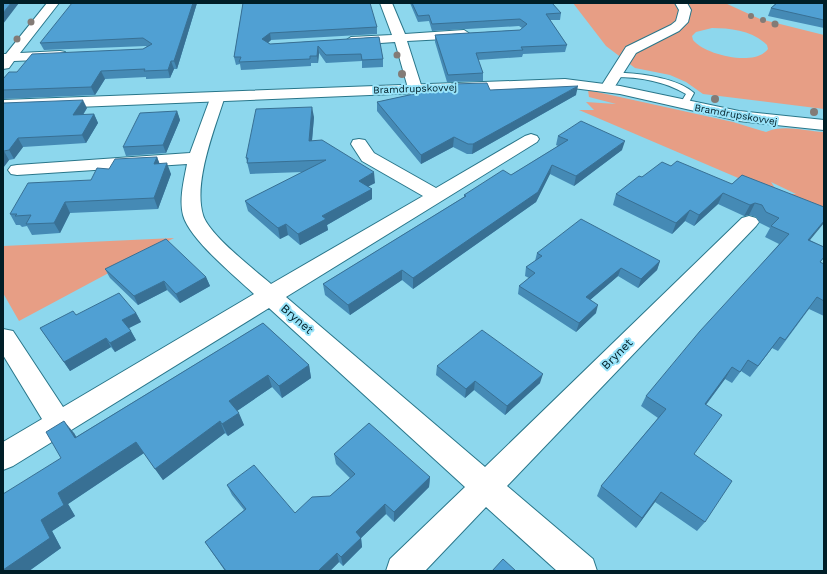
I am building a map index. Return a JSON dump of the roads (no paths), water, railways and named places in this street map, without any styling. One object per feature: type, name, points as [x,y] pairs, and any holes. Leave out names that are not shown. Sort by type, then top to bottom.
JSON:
[{"type":"street","points":[[6,61],[53,3]]},
{"type":"street","points":[[386,3],[400,38],[415,88]]},
{"type":"street","points":[[611,81],[631,50],[675,28],[682,22],[685,10],[681,3]]},
{"type":"street","points":[[339,42],[479,33]]},
{"type":"street","points":[[6,61],[74,55]]},
{"type":"street","name":"Bramdrupskovvej","points":[[3,105],[611,81],[684,104],[739,116],[824,126]]},
{"type":"street","name":"Brynet","points":[[218,96],[197,158],[192,194],[193,216],[208,239],[270,296],[581,571]]},
{"type":"street","name":"Brynet","points":[[3,457],[531,139]]},
{"type":"street","points":[[359,144],[368,157],[437,196]]},
{"type":"street","points":[[17,170],[197,158]]},
{"type":"street","name":"Brynet","points":[[402,571],[485,485],[749,222]]},
{"type":"street","points":[[6,338],[59,423]]}]
